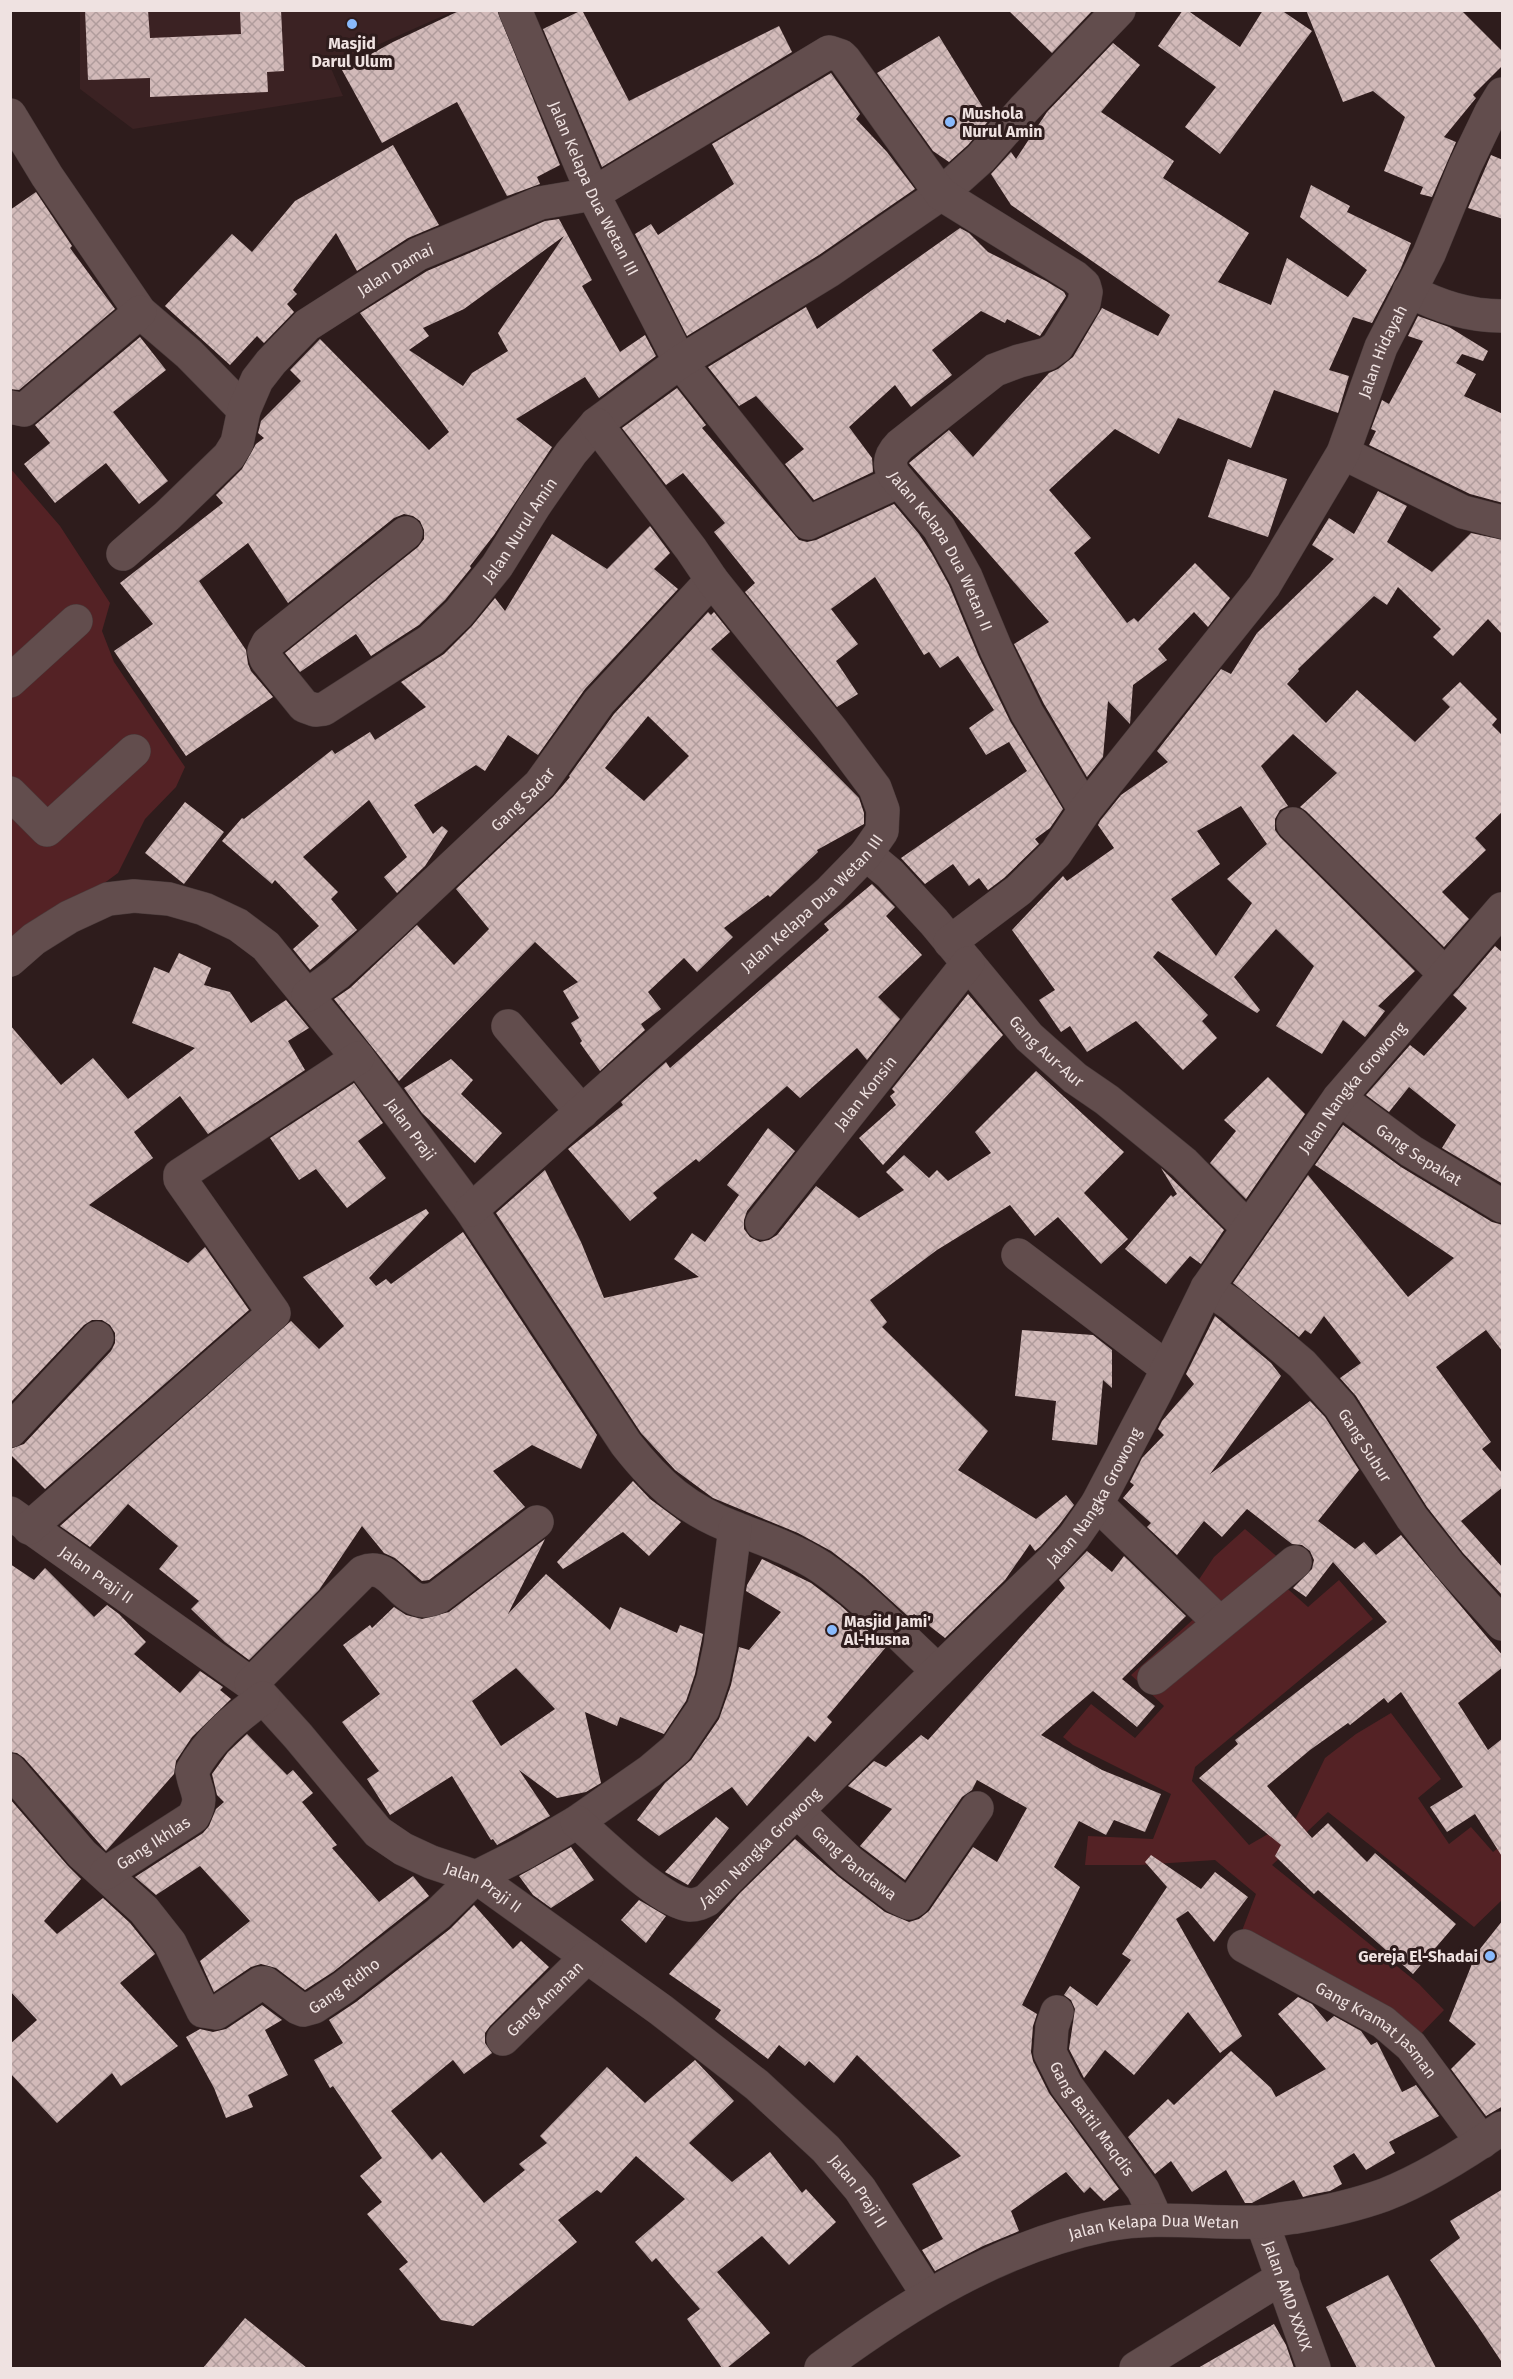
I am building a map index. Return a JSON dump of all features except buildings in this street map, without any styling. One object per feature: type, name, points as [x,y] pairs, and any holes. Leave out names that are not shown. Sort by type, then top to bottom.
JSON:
[{"type":"street","name":"Jalan Kelapa Dua Wetan III","points":[[515,10],[592,194],[680,362],[808,523],[899,481]]},
{"type":"street","name":"Jalan Nurul Amin","points":[[406,532],[268,643],[264,651],[266,659],[304,706],[315,710],[324,709],[431,640],[459,613],[496,566],[571,453],[596,424],[680,362],[829,271],[942,194],[981,158],[1119,10]]},
{"type":"street","points":[[592,194],[830,52],[845,60],[942,194]]},
{"type":"street","name":"Jalan Hidayah","points":[[1342,453],[1381,347],[1429,254],[1465,166],[1491,112],[1503,94]]},
{"type":"street","points":[[10,115],[47,176],[140,312],[189,354],[244,410]]},
{"type":"street","name":"Jalan Damai","points":[[123,554],[167,516],[228,456],[237,443],[244,410],[257,380],[307,325],[418,254],[540,203],[592,194]]},
{"type":"street","name":"Jalan Kelapa Dua Wetan II","points":[[942,194],[1075,277],[1084,285],[1086,297],[1084,303],[1057,347],[1047,354],[1019,360],[995,370],[900,444],[893,453],[890,468],[939,528],[966,577],[996,649],[1027,713],[1085,810]]},
{"type":"street","points":[[1409,291],[1438,306],[1466,313],[1503,316]]},
{"type":"street","points":[[17,408],[140,312]]},
{"type":"street","name":"Jalan Kelapa Dua Wetan III","points":[[471,1210],[820,900],[866,854],[882,831],[883,810],[875,788],[712,580],[596,424]]},
{"type":"street","points":[[960,952],[1056,853],[1085,810],[1264,586],[1342,453],[1463,512],[1503,522]]},
{"type":"street","name":"Gang Sadar","points":[[308,995],[337,974],[384,932],[540,784],[599,702],[712,580]]},
{"type":"street","points":[[10,681],[76,621]]},
{"type":"street","points":[[10,793],[47,830],[134,751]]},
{"type":"street","points":[[1293,824],[1446,975]]},
{"type":"street","name":"Gang Aur-Aur","points":[[866,854],[890,874],[960,952],[1029,1037],[1076,1078],[1107,1100],[1184,1163],[1248,1228]]},
{"type":"street","name":"Jalan Praji","points":[[10,960],[34,939],[69,917],[108,899],[134,896],[169,899],[204,909],[238,925],[266,946],[358,1058],[471,1210],[626,1444],[649,1474],[690,1506],[735,1528],[792,1551],[821,1567],[848,1588],[938,1671]]},
{"type":"street","name":"Jalan Nangka Growong","points":[[577,1822],[657,1891],[687,1905],[707,1900],[798,1812],[1074,1537],[1097,1504],[1207,1288],[1339,1098],[1503,909]]},
{"type":"street","name":"Jalan Konsin","points":[[762,1223],[960,952]]},
{"type":"street","points":[[507,1026],[582,1112]]},
{"type":"street","points":[[20,1521],[274,1313],[180,1179],[180,1175],[358,1058]]},
{"type":"street","name":"Gang Sepakat","points":[[1339,1098],[1412,1151],[1503,1206]]},
{"type":"street","points":[[1018,1255],[1167,1368]]},
{"type":"street","name":"Gang Subur","points":[[1207,1288],[1302,1364],[1340,1406],[1412,1518],[1449,1565],[1503,1624]]},
{"type":"street","points":[[10,1431],[97,1338]]},
{"type":"street","points":[[1097,1504],[1220,1623]]},
{"type":"street","name":"Jalan Praji II","points":[[20,1521],[257,1691],[378,1832],[403,1849],[431,1862],[476,1877],[661,2010],[757,2085],[826,2149],[860,2189],[928,2295]]},
{"type":"street","name":"Gang Ikhlas","points":[[105,1873],[193,1817],[200,1798],[192,1771],[198,1760],[217,1735],[363,1572],[371,1569],[385,1574],[416,1600],[429,1601],[438,1597],[537,1522]]},
{"type":"street","points":[[476,1877],[524,1853],[577,1822],[650,1771],[676,1749],[703,1709],[713,1679],[720,1646],[735,1528]]},
{"type":"street","points":[[1154,1678],[1295,1562]]},
{"type":"street","points":[[10,1770],[82,1854],[105,1873]]},
{"type":"street","name":"Gang Pandawa","points":[[798,1812],[850,1862],[896,1897],[909,1903],[914,1900],[976,1808]]},
{"type":"street","name":"Gang Ridho","points":[[105,1873],[144,1910],[170,1943],[201,2008],[206,2013],[216,2013],[261,1983],[265,1983],[298,2008],[303,2010],[314,2007],[344,1987],[438,1914],[476,1877]]},
{"type":"street","name":"Gang Kramat Jasman","points":[[1244,1946],[1383,2022],[1411,2046],[1492,2135]]},
{"type":"street","name":"Gang Amanan","points":[[504,2039],[587,1956]]},
{"type":"street","name":"Gang Baitil Maqdis","points":[[1057,2012],[1052,2027],[1050,2054],[1066,2085],[1089,2119],[1143,2190],[1156,2219]]},
{"type":"street","name":"Jalan Kelapa Dua Wetan","points":[[821,2368],[928,2295],[983,2265],[1034,2245],[1108,2225],[1156,2219],[1262,2222],[1314,2214],[1384,2195],[1412,2182],[1492,2135]]},
{"type":"street","name":"Jalan AMD XXXIX","points":[[1262,2222],[1314,2368]]},
{"type":"street","points":[[1136,2368],[1283,2277]]},
{"type":"shaded area","points":[[80,11],[454,11],[330,66],[343,96],[133,129],[80,89]]},
{"type":"shaded area","points":[[10,468],[60,526],[110,603],[102,631],[114,662],[185,767],[176,787],[145,819],[118,873],[10,952]]},
{"type":"shaded area","points":[[1245,1529],[1282,1561],[1272,1575],[1308,1607],[1339,1580],[1373,1619],[1195,1767],[1192,1781],[1249,1845],[1296,1818],[1325,1758],[1356,1734],[1391,1713],[1441,1779],[1418,1798],[1449,1844],[1471,1827],[1493,1852],[1502,1845],[1502,1900],[1474,1927],[1328,1812],[1272,1865],[1419,1984],[1444,2010],[1415,2040],[1240,1936],[1256,1894],[1215,1860],[1140,1865],[1085,1865],[1088,1836],[1153,1839],[1171,1794],[1073,1745],[1063,1737],[1091,1704],[1135,1738],[1164,1706],[1131,1675],[1196,1617],[1198,1581],[1214,1557]]},
{"type":"place","name":"Masjid Darul Ulum","points":[[352,24]]},
{"type":"place","name":"Mushola Nurul Amin","points":[[950,122]]},
{"type":"place","name":"Masjid Jami' Al-Husna","points":[[832,1630]]},
{"type":"place","name":"Gereja El-Shadai","points":[[1490,1956]]}]
